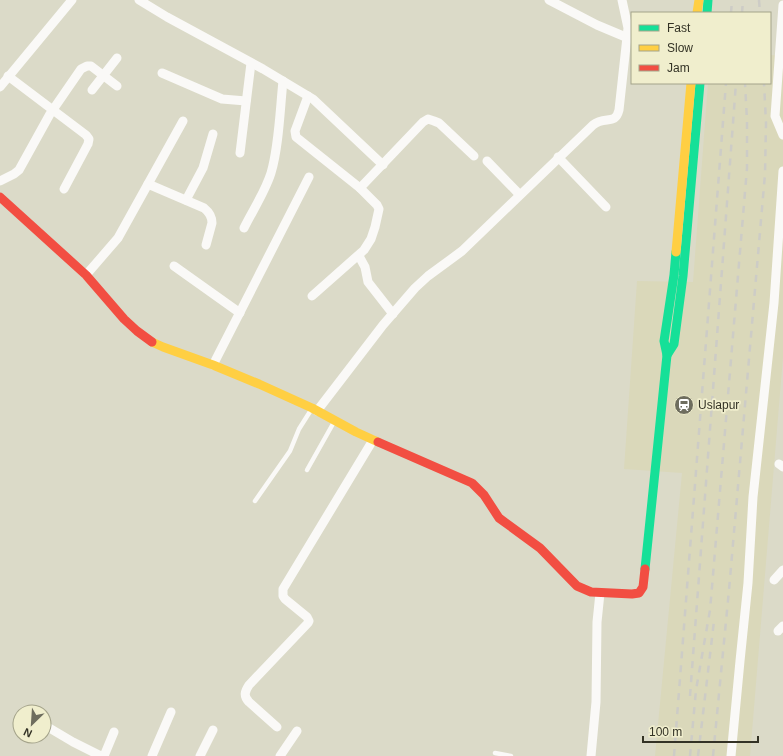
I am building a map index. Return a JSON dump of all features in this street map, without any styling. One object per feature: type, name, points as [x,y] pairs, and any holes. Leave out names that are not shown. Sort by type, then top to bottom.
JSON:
[{"type":"street","points":[[0,87],[72,0]]},
{"type":"street","points":[[139,0],[308,96],[318,103],[383,164]]},
{"type":"street","points":[[549,0],[598,25],[628,38]]},
{"type":"street","points":[[314,410],[415,288],[428,276],[462,251],[519,194],[598,121],[617,117],[620,110],[628,38],[627,21],[622,0]]},
{"type":"street","points":[[697,12],[699,0]]},
{"type":"street","points":[[707,12],[708,0]]},
{"type":"street","points":[[783,5],[775,116],[783,135]]},
{"type":"street","points":[[92,90],[117,58]]},
{"type":"street","points":[[240,153],[251,63]]},
{"type":"street","points":[[0,181],[14,174],[18,170],[52,110],[82,69],[87,66],[91,66],[117,86]]},
{"type":"street","points":[[162,72],[222,99],[246,101]]},
{"type":"street","points":[[8,76],[86,134],[89,138],[88,144],[64,189]]},
{"type":"street","points":[[244,228],[267,182],[272,168],[276,147],[283,81]]},
{"type":"street","points":[[678,275],[691,84]]},
{"type":"street","points":[[0,197],[86,275],[124,319],[137,331],[164,347],[213,365],[314,410],[373,440],[472,483],[480,488],[499,518],[540,548],[577,586],[596,593],[639,593],[642,587],[651,516],[662,395],[668,355],[664,341],[678,275],[700,84]]},
{"type":"street","points":[[308,96],[295,131],[295,135],[360,188],[377,205],[379,211],[376,227],[364,250],[312,296]]},
{"type":"street","points":[[360,188],[423,122],[428,119],[439,123],[474,156]]},
{"type":"street","points":[[86,275],[118,238],[183,121]]},
{"type":"street","points":[[186,200],[203,168],[213,134]]},
{"type":"street","points":[[558,157],[606,207]]},
{"type":"street","points":[[486,161],[519,194]]},
{"type":"street","points":[[731,756],[748,583],[753,497],[774,303],[783,171]]},
{"type":"street","points":[[213,365],[309,177]]},
{"type":"street","points":[[148,184],[207,210],[211,216],[212,223],[206,245]]},
{"type":"street","points":[[359,256],[365,266],[368,282],[393,314]]},
{"type":"street","points":[[174,266],[240,313]]},
{"type":"street","points":[[277,727],[248,702],[245,698],[245,692],[249,685],[308,623],[309,621],[304,613],[285,599],[283,596],[283,589],[373,440]]},
{"type":"street","points":[[774,580],[783,570]]},
{"type":"street","points":[[591,756],[596,702],[596,593]]},
{"type":"street","points":[[152,756],[171,712]]},
{"type":"street","points":[[52,730],[101,756]]},
{"type":"street","points":[[200,756],[212,730]]},
{"type":"street","points":[[280,756],[297,731]]},
{"type":"street","points":[[104,756],[114,732]]},
{"type":"lane","points":[[255,501],[290,451],[299,429],[314,410]]},
{"type":"lane","points":[[308,470],[335,420]]},
{"type":"lane","points":[[495,753],[512,756]]},
{"type":"shaded area","points":[[771,55],[783,56],[783,357],[750,756],[655,756],[682,473],[624,469],[637,281],[693,282],[708,84],[771,84]]},
{"type":"railway","points":[[731,12],[732,0]]},
{"type":"railway","points":[[742,12],[743,0]]},
{"type":"railway","points":[[759,0],[760,12]]},
{"type":"railway","points":[[674,756],[726,84]]},
{"type":"railway","points":[[690,696],[736,84]]},
{"type":"railway","points":[[690,756],[696,690],[710,610],[747,168],[745,84]]},
{"type":"railway","points":[[713,756],[765,174],[766,123],[764,84]]},
{"type":"railway","points":[[698,756],[714,621]]},
{"type":"traffic: fast","points":[[707,12],[708,0]]},
{"type":"traffic: fast","points":[[667,355],[674,344],[683,276],[700,84]]},
{"type":"traffic: fast","points":[[645,569],[667,355],[664,341],[676,252]]},
{"type":"traffic: slow","points":[[697,12],[699,0]]},
{"type":"traffic: slow","points":[[676,252],[691,84]]},
{"type":"traffic: slow","points":[[152,342],[259,384],[312,408],[378,442]]},
{"type":"traffic: jam","points":[[0,197],[86,275],[124,319],[152,342]]},
{"type":"traffic: jam","points":[[378,442],[472,483],[484,495],[499,518],[540,548],[577,586],[591,592],[639,593],[643,587],[645,569]]},
{"type":"place","name":"Uslapur","points":[[684,405]]}]
